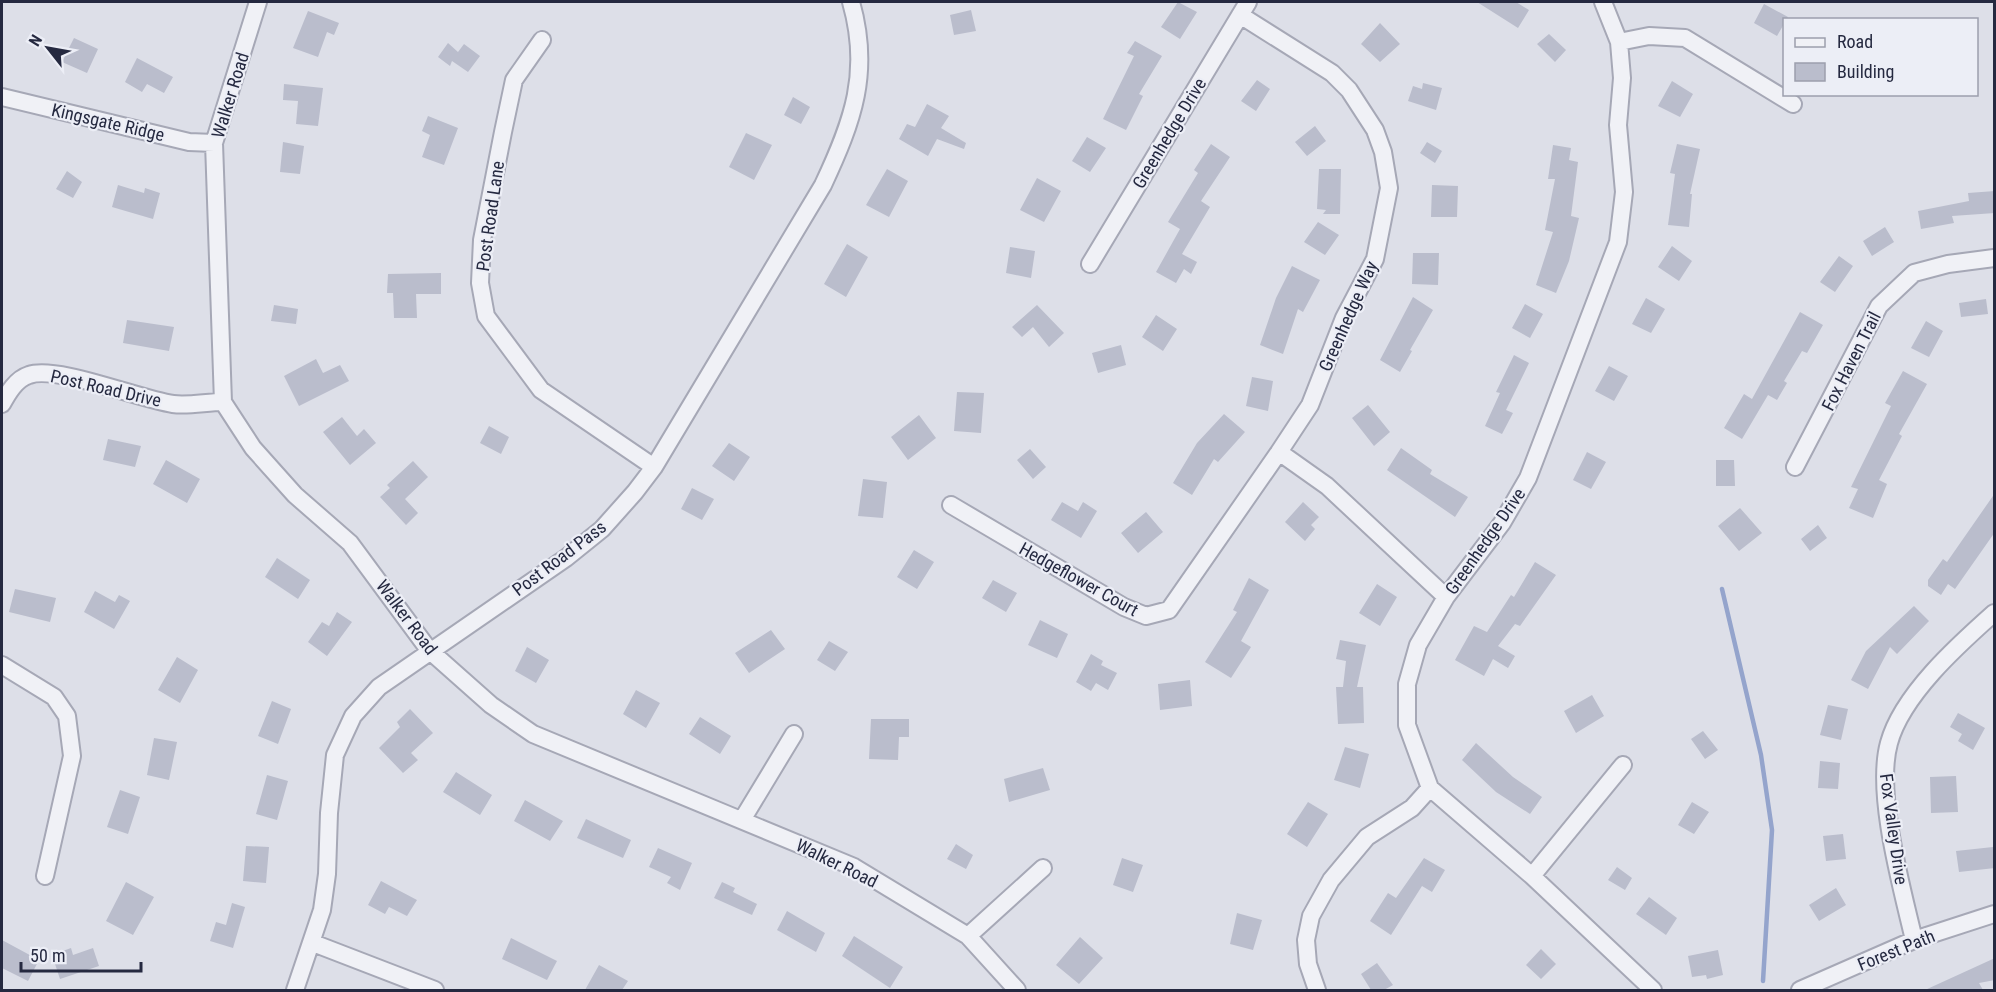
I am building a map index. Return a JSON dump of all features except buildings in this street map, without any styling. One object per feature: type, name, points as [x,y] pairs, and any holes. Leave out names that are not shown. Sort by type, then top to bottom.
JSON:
[{"type":"street","name":"Walker Road","points":[[258,2],[214,143],[223,402],[253,448],[294,495],[350,543],[429,650],[491,705],[533,734],[854,867],[968,936],[1017,990]]},
{"type":"street","name":"Post Road Pass","points":[[295,990],[313,943],[322,910],[327,874],[334,755],[353,716],[379,687],[429,650],[566,558],[602,529],[636,492],[654,467],[823,185],[842,145],[856,99],[862,53],[851,2]]},
{"type":"street","name":"Greenhedge Drive","points":[[1603,2],[1619,42],[1622,78],[1618,125],[1624,192],[1618,242],[1528,478],[1502,523],[1446,597],[1418,645],[1407,684],[1407,725],[1430,788],[1532,876],[1653,990]]},
{"type":"street","name":"Greenhedge Drive","points":[[1090,264],[1244,8]]},
{"type":"street","name":"Greenhedge Way","points":[[1244,8],[1332,73],[1349,90],[1375,130],[1383,152],[1389,188],[1375,259],[1344,318],[1310,405],[1279,452]]},
{"type":"street","points":[[1619,42],[1649,36],[1685,38],[1793,104]]},
{"type":"street","name":"Post Road Lane","points":[[542,40],[514,80],[503,132],[482,240],[480,283],[486,316],[541,390],[654,467]]},
{"type":"street","name":"Kingsgate Ridge","points":[[2,97],[189,142],[214,143]]},
{"type":"street","name":"Fox Haven Trail","points":[[1795,467],[1879,306],[1914,273],[1948,264],[1995,258]]},
{"type":"street","name":"Post Road Drive","points":[[2,404],[16,384],[29,375],[40,373],[58,374],[134,396],[175,404],[223,402]]},
{"type":"street","points":[[1279,452],[1327,486],[1446,597]]},
{"type":"street","name":"Hedgeflower Court","points":[[951,505],[1124,607],[1146,615],[1169,610],[1279,452]]},
{"type":"street","name":"Fox Valley Drive","points":[[1914,940],[1894,852],[1884,768],[1889,742],[1911,699],[1969,636],[1995,613]]},
{"type":"street","points":[[2,665],[54,697],[67,716],[72,756],[45,876]]},
{"type":"street","points":[[742,820],[794,734]]},
{"type":"street","points":[[1532,876],[1623,765]]},
{"type":"street","points":[[1317,990],[1308,964],[1306,940],[1311,916],[1331,880],[1367,837],[1412,808],[1430,788]]},
{"type":"street","points":[[968,936],[1043,868]]},
{"type":"street","name":"Forest Path","points":[[1800,990],[1914,940],[1995,914]]},
{"type":"street","points":[[313,943],[435,990]]},
{"type":"waterway","points":[[1722,589],[1761,755],[1772,830],[1763,981]]}]
